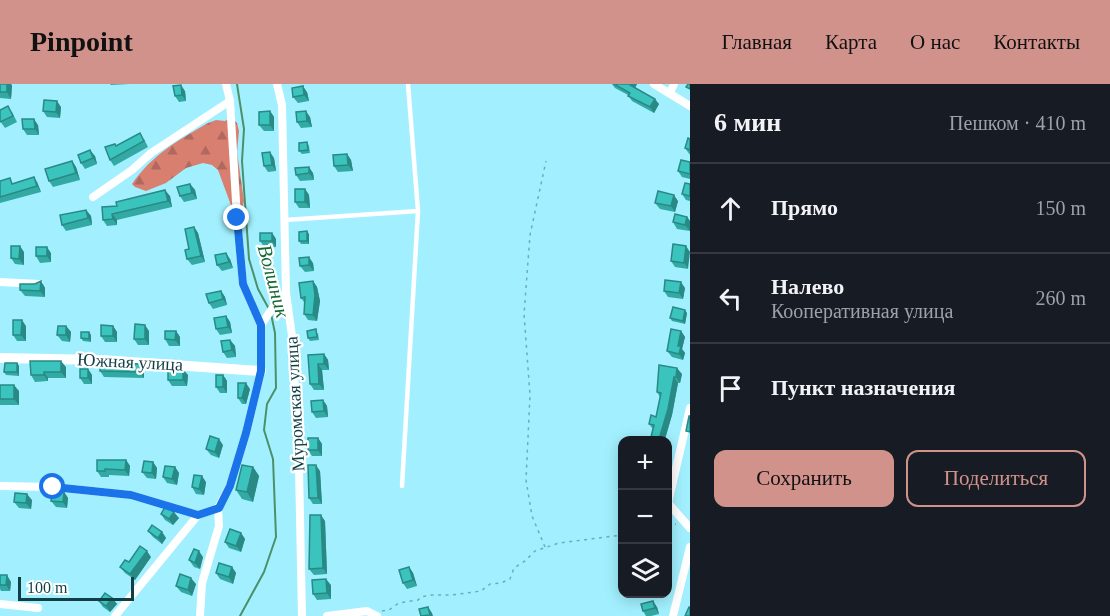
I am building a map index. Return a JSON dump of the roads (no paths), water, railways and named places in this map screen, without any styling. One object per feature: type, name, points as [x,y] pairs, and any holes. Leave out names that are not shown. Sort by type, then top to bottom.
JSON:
[{"type":"street","points":[[200,616],[202,583],[219,526],[219,508],[230,486],[261,371],[261,325],[243,284],[230,101],[226,84]]},
{"type":"street","name":"Муромская улица","points":[[277,84],[282,105],[286,293],[292,336],[299,467],[302,616]]},
{"type":"street","points":[[654,84],[672,88],[690,106]]},
{"type":"street","points":[[93,197],[132,170],[151,153],[230,101]]},
{"type":"street","points":[[0,282],[39,284]]},
{"type":"street","points":[[261,325],[286,293]]},
{"type":"street","name":"Южная улица","points":[[0,358],[102,360],[261,371]]},
{"type":"street","points":[[690,408],[668,503],[690,528]]},
{"type":"street","points":[[0,486],[53,487],[131,495],[198,515]]},
{"type":"street","points":[[115,616],[198,515],[219,508]]},
{"type":"street","points":[[673,616],[690,547]]},
{"type":"street","points":[[0,604],[38,608]]},
{"type":"street","points":[[327,616],[367,611],[375,615]]},
{"type":"lane","points":[[402,486],[417,211],[408,84]]},
{"type":"lane","points":[[285,220],[417,211]]},
{"type":"waterway","name":"Волшник","points":[[237,84],[244,129],[242,161],[249,259],[258,289],[269,309]]},
{"type":"waterway","name":"Волшник","points":[[240,616],[264,572],[276,537],[273,459],[264,430],[267,404],[276,388],[275,333],[271,314]]}]
